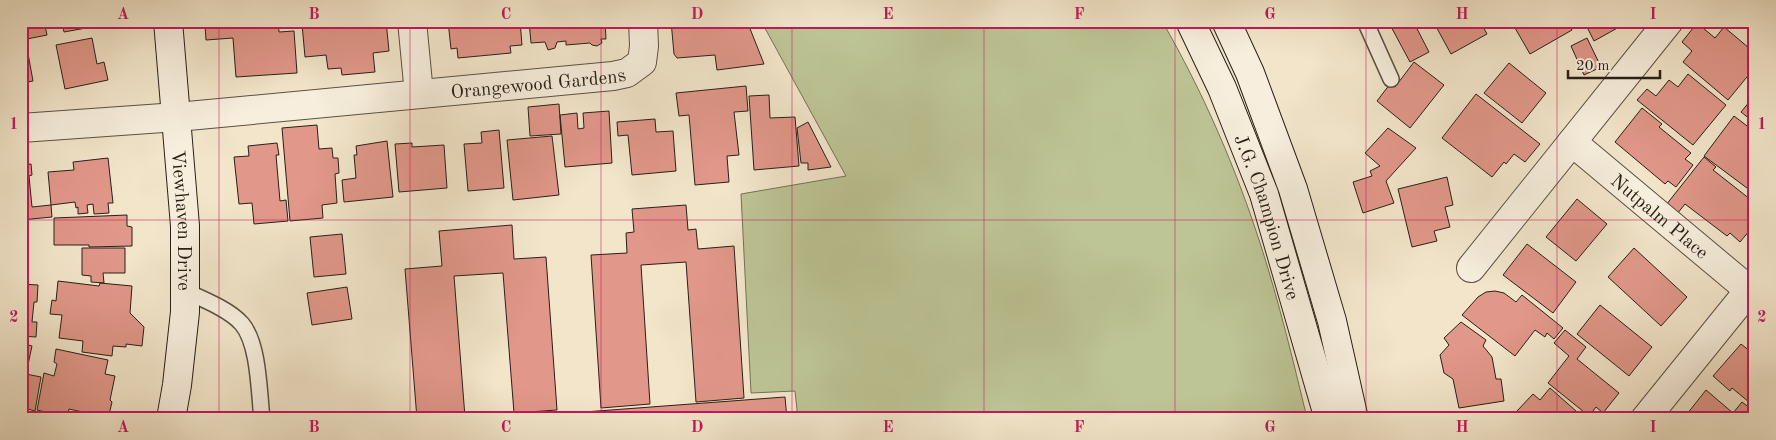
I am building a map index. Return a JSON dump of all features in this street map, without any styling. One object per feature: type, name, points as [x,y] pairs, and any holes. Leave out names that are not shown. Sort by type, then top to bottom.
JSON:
[{"type":"street","name":"Viewhaven Drive","points":[[168,21],[185,226],[186,291],[186,312],[171,419]]},
{"type":"street","points":[[412,21],[419,94]]},
{"type":"street","name":"Orangewood Gardens","points":[[21,128],[177,117],[613,76],[627,73],[642,62],[644,46],[643,21]]},
{"type":"street","name":"J.G. Champion Drive","points":[[1226,21],[1250,74],[1293,189],[1332,321],[1354,419]]},
{"type":"street","points":[[1471,268],[1669,21]]},
{"type":"street","name":"J.G. Champion Drive","points":[[1198,24],[1264,194],[1330,419]]},
{"type":"street","name":"Nutpalm Place","points":[[1572,142],[1752,286]]},
{"type":"street","points":[[1645,419],[1752,286]]},
{"type":"lane","points":[[1365,21],[1391,79]]},
{"type":"lane","points":[[186,291],[224,310],[242,324],[251,339],[257,369],[262,419]]},
{"type":"green space","points":[[761,21],[1162,21],[1205,103],[1241,188],[1274,288],[1307,418],[798,419],[795,391],[751,393],[741,194],[846,176]]},
{"type":"building","points":[[24,21],[44,21],[47,35],[27,39]]},
{"type":"building","points":[[62,21],[108,21],[108,24],[64,32]]},
{"type":"building","points":[[278,21],[279,32],[294,31],[297,73],[236,77],[233,38],[206,40],[205,25]]},
{"type":"building","points":[[332,21],[386,21],[389,51],[373,53],[375,72],[342,75],[341,68],[328,69],[326,55],[305,57],[302,24]]},
{"type":"building","points":[[448,21],[520,21],[522,45],[510,46],[511,53],[458,58],[457,48],[451,49]]},
{"type":"building","points":[[529,21],[605,21],[606,39],[601,39],[602,43],[597,46],[590,43],[566,45],[566,41],[557,42],[555,48],[548,50],[545,42],[531,43]]},
{"type":"building","points":[[671,21],[723,21],[723,23],[747,21],[764,64],[717,70],[715,55],[677,58],[674,54]]},
{"type":"building","points":[[1388,21],[1413,21],[1429,52],[1410,62]]},
{"type":"building","points":[[1433,21],[1480,21],[1487,34],[1451,54]]},
{"type":"building","points":[[1511,21],[1567,21],[1572,30],[1530,54]]},
{"type":"building","points":[[1584,21],[1630,21],[1594,41]]},
{"type":"building","points":[[1697,23],[1715,38],[1724,27],[1755,53],[1755,75],[1751,72],[1728,100],[1683,62],[1692,51],[1682,42]]},
{"type":"building","points":[[21,26],[23,26],[33,81],[22,83],[23,89],[21,90]]},
{"type":"building","points":[[92,38],[97,64],[104,62],[108,80],[65,89],[56,45]]},
{"type":"building","points":[[1587,38],[1601,67],[1584,75],[1571,46]]},
{"type":"building","points":[[1414,62],[1444,85],[1410,128],[1377,101],[1390,84],[1395,87]]},
{"type":"building","points":[[1509,63],[1546,93],[1522,123],[1484,93]]},
{"type":"building","points":[[1688,74],[1726,105],[1693,145],[1637,100],[1647,89],[1656,96],[1669,80],[1678,87]]},
{"type":"building","points":[[746,86],[748,111],[734,112],[739,155],[727,156],[729,182],[695,185],[689,115],[679,116],[676,93]]},
{"type":"building","points":[[1476,94],[1540,144],[1525,162],[1514,154],[1506,164],[1504,162],[1492,177],[1442,138]]},
{"type":"building","points":[[769,95],[770,118],[795,117],[799,166],[754,170],[749,96]]},
{"type":"building","points":[[1755,95],[1755,123],[1741,112]]},
{"type":"building","points":[[559,104],[561,134],[530,136],[528,107]]},
{"type":"building","points":[[1642,108],[1662,124],[1659,127],[1691,153],[1685,159],[1693,165],[1676,187],[1668,181],[1665,184],[1615,142]]},
{"type":"building","points":[[609,111],[612,163],[565,167],[560,115],[577,113],[578,129],[584,128],[583,113]]},
{"type":"building","points":[[1734,116],[1755,132],[1755,194],[1704,156]]},
{"type":"building","points":[[655,119],[656,132],[673,131],[676,171],[632,175],[628,135],[618,136],[617,122]]},
{"type":"building","points":[[808,122],[831,167],[808,170],[808,163],[801,163],[797,128]]},
{"type":"building","points":[[317,125],[319,149],[332,148],[333,158],[338,158],[339,173],[335,174],[337,203],[322,205],[323,218],[290,221],[282,128]]},
{"type":"building","points":[[1388,128],[1416,148],[1386,181],[1394,203],[1363,213],[1353,182],[1372,176],[1370,171],[1380,166],[1365,153]]},
{"type":"building","points":[[499,130],[504,188],[468,191],[464,144],[482,143],[481,132]]},
{"type":"building","points":[[552,136],[559,195],[513,200],[507,140]]},
{"type":"building","points":[[387,141],[393,197],[344,202],[342,180],[356,178],[354,155],[357,155],[356,146]]},
{"type":"building","points":[[277,143],[279,155],[276,155],[280,201],[286,200],[288,221],[254,224],[252,203],[239,204],[234,157],[249,156],[248,146]]},
{"type":"building","points":[[412,143],[412,147],[444,145],[447,188],[399,192],[395,144]]},
{"type":"building","points":[[1704,157],[1716,167],[1713,170],[1755,203],[1755,224],[1740,242],[1730,233],[1727,236],[1685,204],[1677,214],[1666,205]]},
{"type":"building","points":[[108,158],[113,203],[108,203],[109,213],[94,214],[93,204],[87,205],[88,213],[78,214],[78,207],[76,208],[75,202],[51,205],[48,172],[74,170],[73,162]]},
{"type":"building","points":[[31,164],[32,175],[29,176],[32,207],[51,205],[52,217],[21,220],[21,165]]},
{"type":"building","points":[[1447,177],[1453,205],[1445,207],[1450,227],[1434,231],[1437,241],[1412,247],[1398,189]]},
{"type":"building","points":[[1577,199],[1607,224],[1576,261],[1546,237]]},
{"type":"building","points":[[686,205],[688,230],[696,229],[698,249],[734,246],[744,398],[696,402],[686,262],[641,265],[650,404],[601,408],[591,255],[627,253],[626,233],[634,232],[632,209]]},
{"type":"building","points":[[127,215],[127,226],[132,227],[132,246],[89,247],[89,245],[54,245],[54,218]]},
{"type":"building","points":[[512,225],[514,259],[546,257],[557,410],[514,413],[503,273],[454,276],[465,417],[417,419],[405,269],[442,266],[439,231]]},
{"type":"building","points":[[342,234],[346,274],[314,277],[310,237]]},
{"type":"building","points":[[1527,244],[1576,282],[1553,313],[1503,275]]},
{"type":"building","points":[[82,248],[125,248],[125,273],[103,273],[104,283],[91,282],[91,276],[82,275]]},
{"type":"building","points":[[1634,248],[1687,297],[1661,326],[1608,277]]},
{"type":"building","points":[[58,281],[99,286],[100,283],[132,286],[130,313],[144,327],[142,346],[126,344],[126,347],[113,346],[112,356],[82,352],[83,341],[59,338],[62,315],[50,314],[52,300],[56,301]]},
{"type":"building","points":[[21,284],[38,285],[37,302],[34,302],[32,322],[37,322],[36,337],[21,336]]},
{"type":"building","points":[[347,287],[352,319],[312,325],[307,293]]},
{"type":"building","points":[[1486,292],[1504,293],[1516,302],[1522,295],[1563,328],[1554,339],[1547,333],[1545,337],[1535,330],[1515,356],[1462,315],[1478,297]]},
{"type":"building","points":[[1600,305],[1652,347],[1629,376],[1577,334]]},
{"type":"building","points":[[1461,322],[1486,340],[1483,346],[1492,357],[1496,379],[1501,379],[1504,401],[1459,408],[1453,379],[1444,373],[1440,355],[1449,345],[1444,338]]},
{"type":"building","points":[[1565,330],[1586,347],[1577,359],[1619,393],[1603,413],[1596,407],[1589,416],[1548,383],[1569,356],[1554,343]]},
{"type":"building","points":[[21,343],[32,346],[26,374],[41,377],[35,411],[21,407]]},
{"type":"building","points":[[1741,344],[1755,355],[1755,407],[1732,388],[1730,391],[1713,376]]},
{"type":"building","points":[[56,349],[108,360],[105,374],[115,376],[108,419],[96,419],[96,415],[69,409],[67,417],[37,410],[44,373],[54,376],[57,364],[54,362]]},
{"type":"building","points":[[1550,388],[1585,419],[1519,419],[1522,416],[1517,411],[1533,394],[1540,400]]},
{"type":"building","points":[[1706,390],[1733,413],[1742,402],[1755,412],[1755,419],[1683,419]]},
{"type":"building","points":[[785,397],[787,419],[740,419],[739,414],[710,416],[711,419],[585,419],[584,412]]},
{"type":"building","points":[[37,411],[59,419],[34,419]]}]
